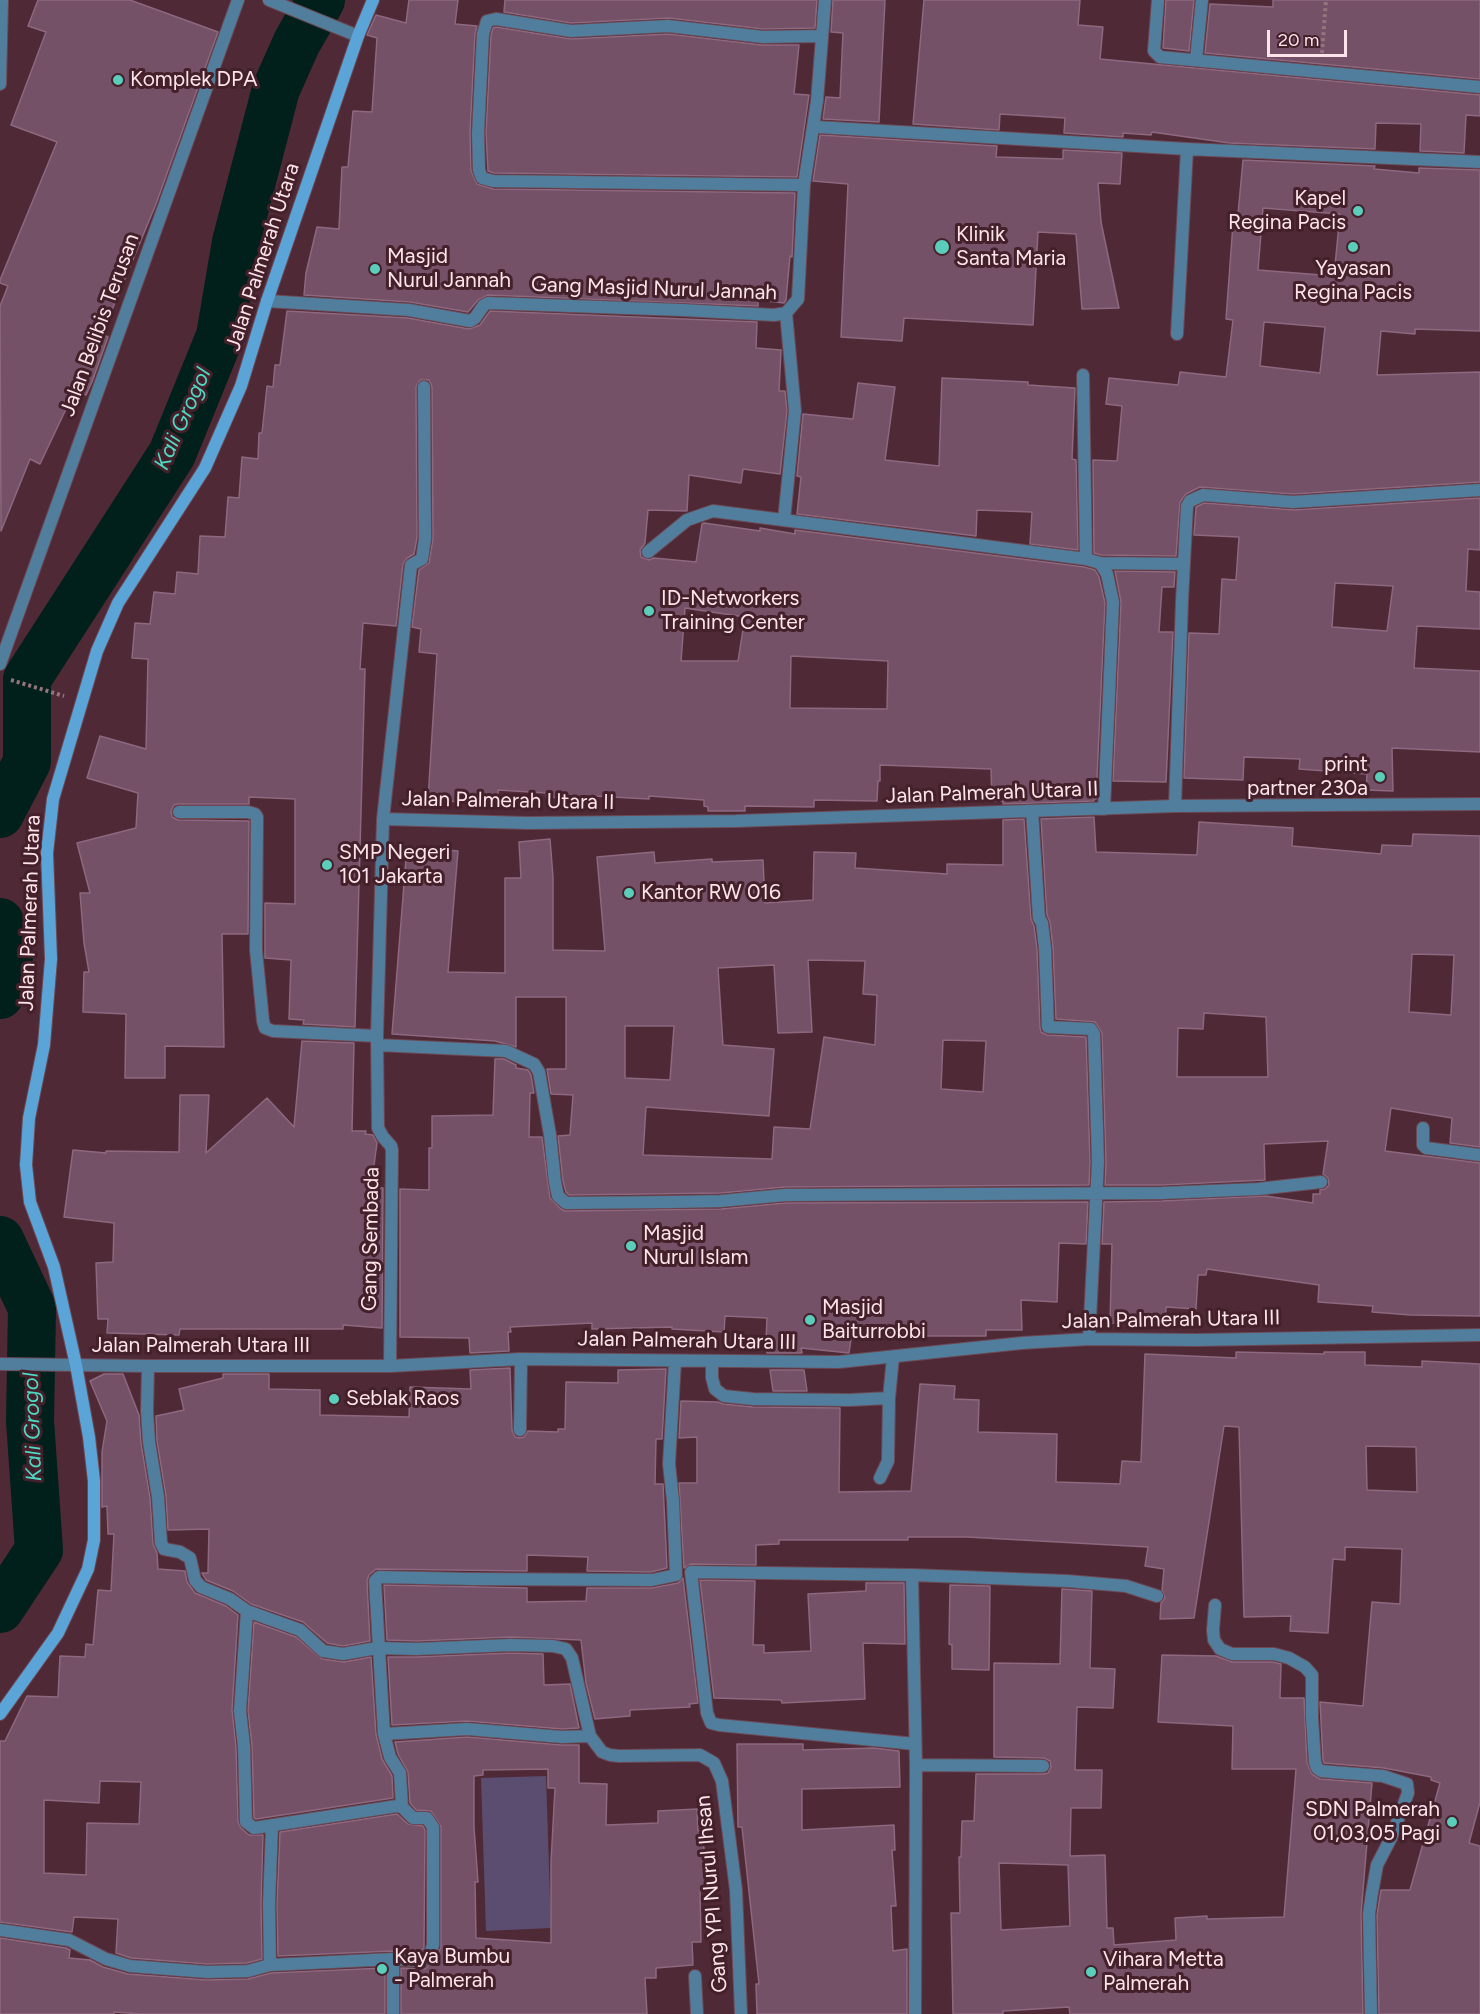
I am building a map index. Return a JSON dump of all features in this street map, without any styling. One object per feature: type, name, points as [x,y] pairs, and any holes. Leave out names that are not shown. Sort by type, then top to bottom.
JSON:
[{"type":"street","points":[[0,84],[2,0]]},
{"type":"street","name":"Jalan Belibis Terusan","points":[[0,664],[238,0]]},
{"type":"street","points":[[270,0],[358,36]]},
{"type":"street","name":"Jalan Palmerah Utara","points":[[0,1714],[58,1633],[87,1569],[94,1540],[94,1481],[89,1437],[76,1365],[54,1267],[30,1202],[26,1165],[29,1118],[44,1045],[48,1002],[51,960],[47,853],[53,800],[97,651],[118,603],[205,468],[241,386],[267,301],[358,36],[373,0]]},
{"type":"street","name":"Gang Masjid Nurul Jannah","points":[[267,301],[409,310],[470,321],[488,303],[774,315],[786,313],[798,299],[804,185],[818,101],[825,0]]},
{"type":"street","points":[[1158,0],[1154,51],[1157,56],[1480,87]]},
{"type":"street","points":[[1196,60],[1202,0]]},
{"type":"street","points":[[804,185],[493,181],[482,178],[479,170],[478,133],[484,27],[488,21],[496,19],[571,31],[668,26],[763,37],[822,36]]},
{"type":"street","points":[[815,127],[1187,149],[1480,162]]},
{"type":"street","points":[[1177,334],[1187,149]]},
{"type":"street","points":[[784,520],[795,411],[786,313]]},
{"type":"street","points":[[1083,375],[1086,559]]},
{"type":"street","points":[[383,819],[411,566],[422,559],[425,539],[424,387]]},
{"type":"street","points":[[1175,806],[1184,564],[1187,506],[1190,501],[1203,495],[1302,502],[1480,490]]},
{"type":"street","points":[[648,552],[687,520],[713,511],[1086,559],[1100,563],[1184,564]]},
{"type":"street","points":[[1100,563],[1107,574],[1113,602],[1104,809]]},
{"type":"street","name":"Jalan Palmerah Utara II","points":[[377,1041],[383,819],[528,823],[736,821],[1175,806],[1480,804]]},
{"type":"street","points":[[1032,811],[1039,918],[1046,948],[1048,1027],[1091,1029],[1094,1034],[1098,1162],[1089,1339]]},
{"type":"street","points":[[179,812],[248,812],[257,817],[256,950],[265,1028],[273,1031],[377,1041],[506,1051],[534,1064],[539,1072],[558,1196],[566,1203],[711,1201],[785,1195],[1096,1194],[1258,1189],[1321,1182]]},
{"type":"street","name":"Gang Sembada","points":[[377,1041],[378,1128],[392,1150],[390,1366]]},
{"type":"street","points":[[1423,1128],[1423,1145],[1426,1148],[1480,1155]]},
{"type":"street","name":"Jalan Palmerah Utara III","points":[[0,1364],[390,1366],[521,1359],[839,1362],[1022,1343],[1089,1339],[1196,1340],[1480,1335]]},
{"type":"street","points":[[880,1478],[888,1461],[889,1398],[893,1357]]},
{"type":"street","points":[[520,1430],[521,1359]]},
{"type":"street","points":[[402,1807],[400,1773],[390,1757],[384,1734],[377,1648],[375,1581],[379,1577],[652,1580],[676,1575],[669,1464],[675,1361]]},
{"type":"street","points":[[712,1362],[712,1378],[716,1389],[724,1396],[796,1399],[889,1398]]},
{"type":"street","points":[[148,1366],[149,1442],[162,1546],[167,1551],[180,1552],[190,1558],[195,1580],[201,1587],[230,1599],[247,1611],[300,1630],[323,1651],[343,1654],[377,1648],[521,1645],[553,1646],[566,1649],[572,1658],[590,1736],[544,1736],[467,1729],[384,1734]]},
{"type":"street","points":[[915,1744],[711,1723],[707,1713],[691,1572],[912,1575],[1067,1581],[1126,1586],[1157,1596]]},
{"type":"street","points":[[912,1575],[916,1765],[915,2014]]},
{"type":"street","points":[[1215,1605],[1213,1630],[1220,1648],[1232,1654],[1274,1654],[1290,1658],[1305,1667],[1312,1676],[1311,1718],[1317,1768],[1321,1771],[1383,1776],[1407,1784],[1408,1793],[1391,1838],[1377,1865],[1372,1893],[1369,1914],[1371,2014]]},
{"type":"street","points":[[0,1930],[69,1940],[106,1959],[130,1965],[207,1972],[248,1971],[270,1965],[393,1959],[422,1960],[431,1952],[433,1945],[433,1827],[427,1818],[413,1818],[402,1807],[397,1806],[254,1828],[246,1822],[244,1746],[240,1712],[247,1611]]},
{"type":"street","name":"Gang YPI Nurul Ihsan","points":[[590,1736],[602,1752],[610,1755],[700,1755],[714,1763],[722,1781],[736,1890],[741,2014]]},
{"type":"street","points":[[916,1765],[1043,1766]]},
{"type":"street","points":[[270,1965],[269,1904],[272,1826]]},
{"type":"street","points":[[393,1959],[393,2014]]},
{"type":"street","points":[[695,1976],[697,2014]]},
{"type":"path","points":[[1321,71],[1326,0]]},
{"type":"path","points":[[10,680],[51,692]]},
{"type":"shaded area","points":[[546,1776],[551,1928],[486,1931],[481,1778]]},
{"type":"building","points":[[38,0],[130,0],[218,32],[156,204],[102,334],[108,337],[92,382],[86,395],[75,390],[40,464],[30,459],[1,531],[0,306],[8,286],[0,283],[0,280],[57,142],[11,125],[46,32],[28,26]]},
{"type":"building","points":[[409,0],[458,0],[455,24],[477,26],[470,133],[471,171],[477,184],[493,189],[795,193],[792,257],[790,256],[784,303],[758,300],[758,306],[488,295],[478,300],[468,312],[410,302],[304,295],[306,273],[317,227],[339,229],[342,167],[348,167],[353,111],[372,112],[377,38],[367,35],[376,15],[406,23]]},
{"type":"building","points":[[505,0],[817,0],[815,28],[763,29],[669,18],[571,23],[504,12]]},
{"type":"building","points":[[833,0],[885,0],[879,122],[823,119],[826,97],[840,98],[843,33],[831,32]]},
{"type":"building","points":[[924,0],[1080,0],[1078,25],[1103,27],[1100,59],[1480,95],[1480,116],[1466,115],[1464,153],[1420,151],[1421,124],[1376,123],[1375,149],[1229,143],[1152,132],[1151,135],[1123,133],[1123,137],[1064,133],[1065,118],[1000,114],[999,130],[913,124]]},
{"type":"building","points":[[1166,0],[1194,0],[1189,51],[1163,48]]},
{"type":"building","points":[[1273,0],[1480,0],[1480,79],[1205,53],[1210,4],[1273,7]]},
{"type":"building","points":[[493,28],[571,39],[668,34],[762,45],[799,45],[794,94],[809,95],[797,177],[494,173],[488,171],[486,133],[491,35]]},
{"type":"building","name":"Klinik Santa Maria","points":[[820,135],[997,146],[996,157],[1063,159],[1063,150],[1122,153],[1120,184],[1098,183],[1101,222],[1119,308],[1082,309],[1076,234],[1038,232],[1033,325],[904,318],[902,341],[841,337],[848,184],[813,181]]},
{"type":"building","points":[[1243,160],[1375,166],[1374,169],[1419,173],[1419,168],[1480,170],[1480,331],[1415,329],[1415,334],[1381,331],[1377,375],[1480,372],[1480,482],[1293,494],[1200,487],[1186,494],[1180,502],[1176,556],[1094,553],[1093,460],[1117,461],[1122,406],[1106,404],[1109,378],[1178,385],[1180,372],[1226,377],[1233,320],[1226,319],[1233,224],[1237,225]],"holes":[[[1263,208],[1340,214],[1334,276],[1258,270]],[[1264,322],[1325,327],[1320,373],[1260,366]]]},
{"type":"building","points":[[287,311],[408,318],[469,329],[480,325],[490,311],[757,322],[756,348],[781,350],[779,391],[785,391],[787,411],[780,474],[743,469],[741,483],[689,475],[687,511],[648,510],[645,543],[640,550],[641,557],[649,560],[654,558],[696,562],[704,523],[795,534],[795,530],[1095,570],[1105,603],[1096,799],[1094,801],[1003,804],[1003,801],[992,801],[991,769],[880,765],[877,801],[814,800],[814,807],[745,806],[745,811],[708,811],[708,807],[704,806],[704,800],[649,796],[649,799],[594,796],[594,800],[546,797],[546,793],[498,790],[498,804],[428,800],[437,654],[419,652],[421,629],[412,627],[419,570],[429,563],[433,539],[432,387],[429,380],[420,380],[416,387],[417,538],[414,554],[403,564],[396,626],[363,623],[360,669],[365,669],[355,1027],[303,1024],[304,1020],[289,1019],[291,960],[265,958],[265,903],[295,904],[295,799],[249,797],[249,804],[178,804],[174,805],[171,811],[172,817],[178,820],[249,821],[248,934],[222,934],[224,1047],[165,1046],[165,1078],[125,1078],[126,1014],[83,1012],[84,972],[89,972],[80,893],[90,893],[77,843],[136,828],[138,793],[87,778],[100,736],[146,749],[148,659],[132,658],[135,623],[150,624],[154,592],[175,594],[177,572],[198,574],[200,536],[225,537],[228,497],[239,498],[242,457],[258,459],[259,433],[262,433],[267,386],[273,387],[275,365],[280,365]],"holes":[[[685,608],[745,617],[738,661],[681,661]],[[791,656],[888,661],[887,709],[790,708]]]},
{"type":"building","points":[[942,378],[1028,382],[1028,385],[1075,388],[1072,459],[1076,460],[1078,550],[1030,544],[1032,512],[977,510],[976,536],[797,514],[801,477],[797,476],[803,414],[853,419],[858,383],[895,387],[885,460],[939,466]]},
{"type":"building","points":[[1480,498],[1480,550],[1468,549],[1466,591],[1480,592],[1480,629],[1417,626],[1414,668],[1480,671],[1480,752],[1392,748],[1393,791],[1366,790],[1367,774],[1299,769],[1300,759],[1244,757],[1243,780],[1184,778],[1189,633],[1219,634],[1222,579],[1236,580],[1239,537],[1194,535],[1196,507],[1204,503],[1294,510]],"holes":[[[1335,583],[1393,586],[1387,631],[1332,627]]]},
{"type":"building","points":[[1115,571],[1175,572],[1174,587],[1162,587],[1159,632],[1173,632],[1166,782],[1113,781],[1121,602]]},
{"type":"building","points":[[1094,817],[1096,852],[1197,855],[1199,822],[1293,828],[1292,846],[1381,854],[1382,845],[1412,846],[1413,834],[1480,836],[1480,1147],[1450,1143],[1452,1118],[1391,1108],[1385,1151],[1480,1163],[1480,1316],[1372,1312],[1373,1306],[1318,1302],[1319,1285],[1207,1269],[1206,1275],[1198,1275],[1196,1309],[1166,1307],[1165,1324],[1110,1323],[1112,1244],[1102,1244],[1104,1202],[1266,1196],[1313,1203],[1313,1194],[1320,1194],[1320,1190],[1329,1185],[1328,1178],[1323,1174],[1328,1141],[1264,1144],[1265,1180],[1105,1185],[1102,1033],[1095,1022],[1056,1019],[1053,948],[1047,915],[1041,819]],"holes":[[[1412,954],[1454,955],[1451,1015],[1409,1012]],[[1204,1013],[1266,1017],[1268,1077],[1177,1077],[1178,1028],[1203,1029]]]},
{"type":"building","points":[[1024,819],[1031,919],[1037,949],[1041,1032],[1047,1035],[1086,1037],[1089,1185],[785,1187],[721,1193],[569,1195],[563,1181],[558,1136],[570,1135],[573,1095],[551,1094],[547,1069],[566,1069],[566,997],[516,997],[516,1047],[495,1041],[392,1034],[407,847],[458,851],[448,972],[505,973],[505,878],[521,878],[519,842],[550,839],[553,877],[553,950],[605,951],[597,857],[654,852],[655,863],[712,859],[712,862],[763,860],[765,903],[813,900],[814,852],[856,853],[855,868],[947,874],[947,864],[1003,865],[1003,820]],"holes":[[[808,960],[865,961],[863,994],[877,995],[875,1045],[824,1037],[810,1129],[774,1127],[772,1159],[643,1155],[646,1107],[769,1116],[774,1049],[723,1045],[718,968],[774,965],[778,1033],[812,1032]],[[625,1026],[674,1026],[670,1080],[625,1078]],[[943,1040],[986,1041],[983,1092],[941,1089]]]},
{"type":"building","points":[[302,1041],[354,1043],[352,1131],[366,1131],[365,1134],[373,1135],[377,1143],[371,1187],[383,1188],[382,1328],[343,1325],[343,1329],[180,1329],[179,1335],[107,1333],[108,1319],[98,1319],[96,1263],[113,1262],[114,1223],[64,1217],[73,1150],[106,1153],[106,1151],[179,1152],[180,1095],[209,1095],[206,1153],[267,1098],[294,1127]]},
{"type":"building","points":[[495,1059],[504,1059],[516,1065],[516,1068],[528,1070],[531,1075],[534,1093],[530,1093],[529,1137],[542,1137],[550,1198],[565,1211],[721,1209],[785,1203],[1088,1202],[1086,1244],[1059,1243],[1057,1302],[1021,1300],[1022,1330],[986,1330],[986,1336],[896,1336],[851,1339],[849,1353],[801,1348],[802,1353],[767,1353],[767,1318],[725,1316],[724,1332],[672,1329],[672,1327],[592,1329],[592,1323],[510,1327],[509,1351],[470,1353],[469,1338],[400,1337],[400,1189],[429,1190],[432,1116],[493,1115]]},
{"type":"building","points":[[1236,1352],[1324,1354],[1324,1352],[1365,1352],[1365,1365],[1422,1367],[1422,1361],[1480,1364],[1480,1802],[1469,1843],[1480,1846],[1480,2014],[1379,2014],[1377,1915],[1381,1890],[1410,1890],[1440,1783],[1431,1780],[1431,1777],[1384,1768],[1324,1763],[1323,1760],[1320,1702],[1363,1706],[1372,1602],[1400,1604],[1402,1549],[1345,1547],[1345,1560],[1333,1559],[1328,1633],[1290,1631],[1291,1616],[1244,1617],[1239,1427],[1224,1426],[1194,1618],[1160,1619],[1161,1603],[1165,1598],[1162,1590],[1164,1569],[1145,1566],[1148,1547],[967,1537],[908,1537],[908,1540],[779,1540],[779,1544],[756,1545],[756,1565],[691,1564],[684,1568],[679,1483],[697,1483],[697,1437],[679,1438],[681,1401],[718,1402],[753,1407],[840,1408],[839,1492],[911,1491],[920,1384],[955,1386],[954,1399],[979,1400],[978,1432],[1057,1434],[1056,1482],[1120,1484],[1122,1461],[1141,1462],[1145,1354],[1236,1358]],"holes":[[[1366,1446],[1416,1447],[1417,1492],[1367,1490]]]},
{"type":"building","points":[[510,1368],[512,1430],[515,1437],[520,1438],[524,1437],[528,1431],[558,1432],[558,1429],[565,1429],[566,1382],[618,1383],[618,1370],[666,1369],[662,1439],[656,1439],[655,1484],[663,1484],[667,1568],[651,1572],[587,1571],[588,1557],[527,1555],[527,1571],[376,1569],[369,1575],[367,1581],[370,1641],[343,1646],[327,1643],[303,1622],[251,1604],[233,1591],[206,1580],[202,1573],[208,1573],[209,1529],[168,1530],[156,1416],[184,1410],[179,1389],[223,1378],[223,1374],[269,1374],[269,1389],[320,1390],[320,1415],[409,1417],[410,1387],[471,1389],[470,1370]]},
{"type":"building","points":[[770,1370],[804,1370],[807,1391],[773,1391]]},
{"type":"building","points":[[104,1374],[123,1374],[139,1415],[150,1498],[153,1544],[157,1553],[158,1569],[185,1571],[187,1582],[195,1593],[226,1606],[238,1615],[232,1710],[236,1747],[238,1822],[249,1835],[263,1835],[262,1959],[247,1963],[207,1964],[131,1958],[116,1953],[118,1919],[74,1917],[72,1932],[0,1922],[0,1741],[5,1741],[27,1696],[58,1697],[60,1656],[85,1657],[86,1644],[93,1645],[98,1590],[111,1591],[114,1534],[108,1534],[107,1506],[102,1507],[102,1452],[107,1421],[90,1381]],"holes":[[[100,1781],[141,1782],[139,1824],[87,1823],[86,1875],[44,1873],[44,1800],[99,1803]]]},
{"type":"building","points":[[683,1578],[698,1703],[689,1704],[690,1707],[630,1710],[630,1716],[595,1719],[586,1683],[581,1640],[510,1637],[387,1640],[384,1585],[527,1588],[527,1602],[586,1601],[587,1588],[652,1588],[678,1583]]},
{"type":"building","points":[[700,1580],[755,1581],[753,1645],[764,1645],[764,1653],[811,1651],[808,1594],[866,1591],[866,1583],[904,1583],[905,1644],[863,1643],[865,1699],[782,1703],[781,1700],[714,1698]]},
{"type":"building","points":[[950,1585],[990,1586],[989,1670],[952,1669],[952,1645],[949,1644]]},
{"type":"building","points":[[1062,1589],[1092,1591],[1090,1668],[1115,1669],[1113,1708],[1077,1707],[1075,1770],[1102,1770],[1101,1808],[1071,1808],[1070,1856],[1105,1855],[1107,1928],[1113,1928],[1114,1945],[1176,1940],[1175,1918],[1284,1917],[1296,1769],[1232,1769],[1233,1726],[1158,1722],[1162,1655],[1216,1656],[1232,1662],[1281,1664],[1280,1698],[1304,1698],[1307,1763],[1312,1774],[1320,1779],[1372,1783],[1361,1914],[1363,2014],[1070,2014],[1069,2007],[1003,2011],[1003,2014],[953,2014],[951,1913],[960,1913],[959,1857],[961,1857],[962,1821],[974,1821],[976,1774],[1043,1774],[1048,1773],[1051,1767],[1050,1761],[1044,1758],[994,1757],[994,1663],[1060,1664]],"holes":[[[999,1863],[1068,1865],[1070,1926],[1001,1930]]]},
{"type":"building","points":[[254,1622],[296,1637],[322,1659],[344,1662],[371,1657],[376,1734],[382,1759],[392,1776],[393,1798],[254,1818],[252,1746],[248,1711]]},
{"type":"building","points":[[543,1654],[544,1685],[570,1684],[579,1728],[562,1729],[467,1721],[392,1725],[388,1657]]},
{"type":"building","points":[[467,1737],[579,1745],[579,1783],[607,1784],[606,1825],[658,1823],[658,1811],[697,1809],[698,1831],[701,1831],[711,1890],[700,1891],[701,1942],[692,1942],[693,1965],[656,1968],[656,1978],[645,1978],[647,2014],[401,2014],[401,1968],[425,1969],[437,1957],[441,1947],[441,1827],[431,1811],[416,1810],[410,1803],[408,1772],[398,1754],[395,1742]],"holes":[[[548,1769],[548,1788],[555,1788],[551,1862],[551,1943],[476,1938],[475,1882],[478,1882],[474,1827],[474,1776],[483,1775],[483,1770]]]},
{"type":"building","points":[[737,1744],[803,1744],[803,1750],[874,1748],[899,1751],[900,1787],[802,1789],[802,1830],[894,1825],[895,1850],[892,1850],[896,1906],[891,1906],[893,1951],[907,1949],[907,2014],[757,2014],[756,1984],[759,1984],[742,1827],[738,1827]]},
{"type":"building","points":[[397,1814],[408,1824],[423,1826],[425,1830],[424,1948],[419,1953],[393,1951],[278,1956],[277,1904],[280,1832]]},
{"type":"building","points":[[0,1938],[66,1948],[70,1950],[69,1958],[90,1960],[103,1967],[128,1974],[206,1980],[248,1979],[271,1973],[385,1968],[385,2014],[141,2014],[114,2012],[114,2014],[0,2014]]},
{"type":"waterway","name":"Kali Grogol","points":[[0,814],[27,762],[27,679],[172,454],[220,336],[236,242],[276,89],[297,42],[321,0]]},
{"type":"waterway","name":"Kali Grogol","points":[[0,922],[9,957],[0,995]]},
{"type":"waterway","name":"Kali Grogol","points":[[0,1240],[32,1308],[30,1421],[39,1550],[0,1609]]},
{"type":"place","name":"Komplek DPA","points":[[118,80]]},
{"type":"place","name":"Kapel Regina Pacis","points":[[1358,211]]},
{"type":"place","name":"Klinik Santa Maria","points":[[942,247]]},
{"type":"place","name":"Yayasan Regina Pacis","points":[[1353,247]]},
{"type":"place","name":"Masjid Nurul Jannah","points":[[375,269]]},
{"type":"place","name":"ID-Networkers Training Center","points":[[649,611]]},
{"type":"place","name":"print partner 230a","points":[[1380,777]]},
{"type":"place","name":"SMP Negeri 101 Jakarta","points":[[327,865]]},
{"type":"place","name":"Kantor RW 016","points":[[629,893]]},
{"type":"place","name":"Masjid Nurul Islam","points":[[631,1246]]},
{"type":"place","name":"Masjid Baiturrobbi","points":[[810,1320]]},
{"type":"place","name":"Seblak Raos","points":[[334,1399]]},
{"type":"place","name":"SDN Palmerah 01,03,05 Pagi","points":[[1452,1822]]},
{"type":"place","name":"Kaya Bumbu - Palmerah","points":[[382,1969]]},
{"type":"place","name":"Vihara Metta Palmerah","points":[[1091,1972]]}]
